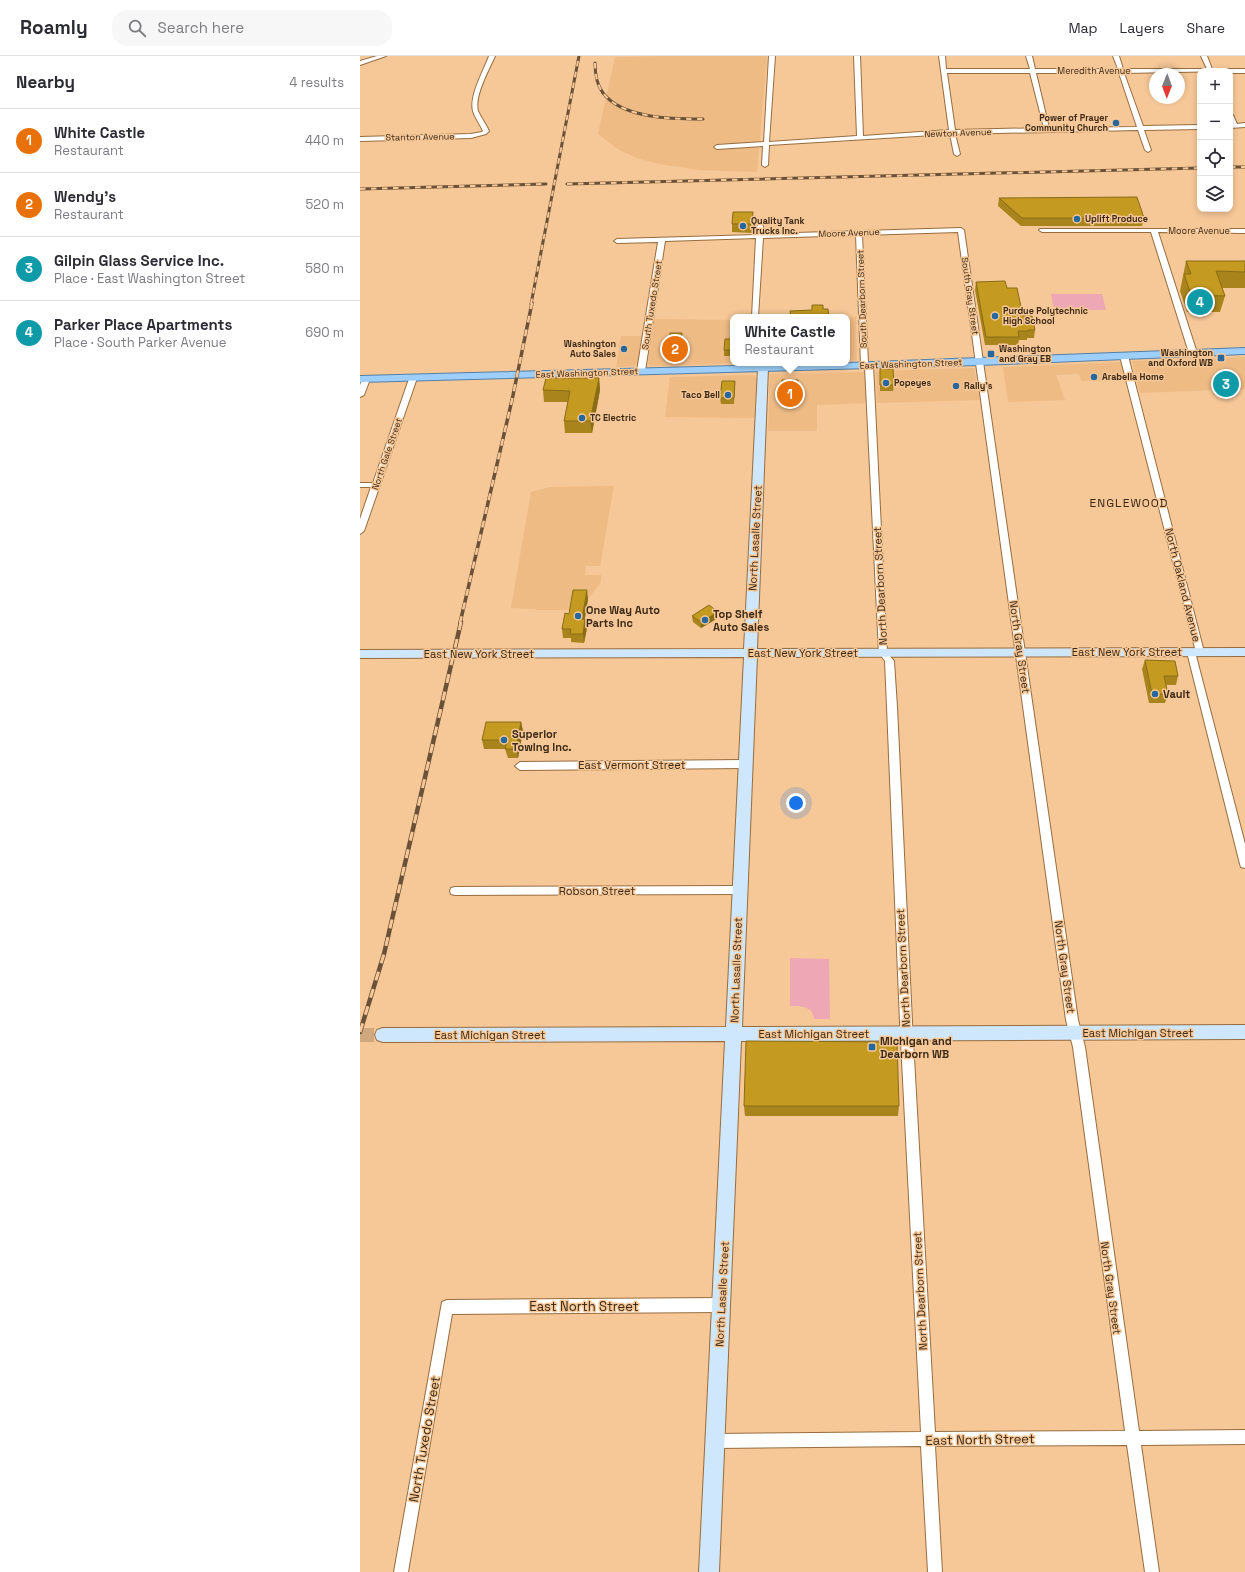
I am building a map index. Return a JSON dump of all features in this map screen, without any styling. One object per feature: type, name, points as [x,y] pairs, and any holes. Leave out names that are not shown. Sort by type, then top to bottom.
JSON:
[{"type":"main road","name":"East Washington Street","points":[[850,365],[979,362],[1245,350]]},
{"type":"main road","name":"East Washington Street","points":[[363,379],[756,366]]},
{"type":"main road","name":"North Lasalle Street","points":[[709,1572],[750,654],[756,366]]},
{"type":"main road","name":"East New York Street","points":[[360,654],[1245,652]]},
{"type":"main road","name":"East Michigan Street","points":[[382,1035],[1245,1032]]},
{"type":"street","points":[[360,63],[384,56]]},
{"type":"street","name":"Stanton Avenue","points":[[360,139],[480,135],[486,132],[477,115],[476,101],[492,56]]},
{"type":"street","points":[[765,165],[772,56]]},
{"type":"street","points":[[857,56],[860,138]]},
{"type":"street","points":[[942,56],[952,132],[957,154]]},
{"type":"street","points":[[1029,56],[1047,130]]},
{"type":"street","points":[[1116,56],[1148,150]]},
{"type":"street","points":[[1204,56],[1209,68]]},
{"type":"street","name":"Meredith Avenue","points":[[944,71],[1197,71]]},
{"type":"street","name":"Meredith Avenue","points":[[1233,71],[1245,71]]},
{"type":"street","points":[[1233,126],[1245,126]]},
{"type":"street","name":"Newton Avenue","points":[[717,147],[952,132],[1197,127]]},
{"type":"street","points":[[755,314],[760,226]]},
{"type":"street","name":"Moore Avenue","points":[[617,241],[961,230]]},
{"type":"street","name":"South Gray Street","points":[[961,230],[979,362]]},
{"type":"street","name":"Moore Avenue","points":[[1042,230],[1245,231]]},
{"type":"street","points":[[1154,231],[1193,353]]},
{"type":"street","name":"South Dearborn Street","points":[[859,233],[867,365]]},
{"type":"street","name":"South Tuxedo Street","points":[[641,371],[662,239]]},
{"type":"street","name":"North Oakland Avenue","points":[[1124,356],[1196,652],[1245,864]]},
{"type":"street","name":"North Gray Street","points":[[979,362],[1072,1020],[1079,1047],[1152,1572]]},
{"type":"street","name":"North Dearborn Street","points":[[867,365],[883,653],[889,661],[890,669],[906,1034],[935,1572]]},
{"type":"street","name":"North Gale Street","points":[[360,531],[414,378]]},
{"type":"street","points":[[360,395],[363,379]]},
{"type":"street","points":[[360,485],[376,485]]},
{"type":"street","name":"East Vermont Street","points":[[520,766],[745,764]]},
{"type":"street","name":"Robson Street","points":[[455,891],[740,890]]},
{"type":"street","name":"East North Street","points":[[447,1307],[721,1305]]},
{"type":"street","name":"North Tuxedo Street","points":[[401,1572],[447,1307]]},
{"type":"street","name":"East North Street","points":[[714,1441],[1245,1436]]},
{"type":"shaded area","points":[[767,56],[757,172],[699,170],[659,164],[637,158],[619,150],[598,134],[615,57]]},
{"type":"shaded area","points":[[1051,294],[1102,294],[1106,310],[1054,310]]},
{"type":"shaded area","points":[[850,317],[856,317],[857,360],[850,361]]},
{"type":"shaded area","points":[[654,319],[730,320],[730,364],[656,366],[649,365],[648,363]]},
{"type":"shaded area","points":[[621,336],[642,336],[638,363],[634,366],[616,367]]},
{"type":"shaded area","points":[[1245,357],[1245,389],[1140,393],[1132,361]]},
{"type":"shaded area","points":[[1121,362],[1126,381],[1081,381],[1079,374],[1056,375],[1065,400],[1008,402],[1003,367]]},
{"type":"shaded area","points":[[974,368],[980,400],[877,403],[876,371]]},
{"type":"shaded area","points":[[865,372],[866,403],[817,405],[817,431],[768,431],[770,374]]},
{"type":"shaded area","points":[[753,375],[757,379],[754,418],[665,417],[670,377]]},
{"type":"shaded area","points":[[614,486],[600,566],[586,566],[585,575],[601,575],[601,582],[588,599],[575,599],[573,610],[511,608],[531,492],[550,487]]},
{"type":"shaded area","points":[[790,958],[829,959],[830,1019],[814,1019],[809,1009],[790,1006]]},
{"type":"building","points":[[1137,197],[1144,218],[1022,218],[999,198]]},
{"type":"building","points":[[733,212],[753,212],[752,224],[732,224]]},
{"type":"building","points":[[1186,261],[1245,261],[1245,272],[1216,271],[1225,296],[1191,295],[1184,274],[1191,274]]},
{"type":"building","name":"Purdue Polytechnic High School","points":[[1005,281],[1007,288],[1017,288],[1023,316],[1032,316],[1035,330],[1018,331],[1019,337],[986,337],[976,282]]},
{"type":"building","points":[[812,305],[823,305],[823,309],[828,309],[829,314],[790,314],[790,311],[812,310]]},
{"type":"building","points":[[670,333],[682,333],[679,352],[667,352]]},
{"type":"building","points":[[725,339],[730,339],[730,350],[724,350]]},
{"type":"building","name":"Popeyes","points":[[880,369],[893,369],[894,385],[880,385]]},
{"type":"building","points":[[546,378],[599,378],[590,421],[564,421],[570,391],[543,390]]},
{"type":"building","points":[[782,380],[798,380],[797,396],[782,396]]},
{"type":"building","name":"Taco Bell","points":[[722,381],[735,381],[734,398],[720,398]]},
{"type":"building","points":[[573,590],[587,590],[582,619],[585,619],[583,634],[570,634],[571,629],[562,629],[565,613],[569,614]]},
{"type":"building","points":[[709,605],[718,612],[701,622],[692,616]]},
{"type":"building","points":[[1145,660],[1175,661],[1178,676],[1164,676],[1168,694],[1152,694]]},
{"type":"building","points":[[486,722],[521,722],[516,749],[505,749],[507,740],[482,740]]},
{"type":"building","points":[[746,1041],[897,1042],[899,1106],[744,1106]]},
{"type":"tunnel","points":[[360,1035],[383,1035]]},
{"type":"railway","points":[[531,304],[579,56]]},
{"type":"railway","points":[[595,63],[595,71],[601,90],[612,102],[623,108],[636,113],[663,118],[703,119]]},
{"type":"railway","points":[[1233,167],[1245,167]]},
{"type":"railway","points":[[567,184],[1197,168]]},
{"type":"railway","points":[[360,189],[546,184]]},
{"type":"railway","points":[[460,623],[512,400],[532,303]]},
{"type":"railway","points":[[360,1032],[384,954],[461,622]]},
{"type":"place","name":"Power of Prayer Community Church","points":[[1116,123]]},
{"type":"place","name":"Uplift Produce","points":[[1077,219]]},
{"type":"place","name":"Quality Tank Trucks Inc.","points":[[743,226]]},
{"type":"place","name":"Parker Place Apartments","points":[[1200,302]]},
{"type":"place","name":"Purdue Polytechnic High School","points":[[995,316]]},
{"type":"place","name":"Washington Auto Sales","points":[[624,349]]},
{"type":"place","name":"Wendy's","points":[[675,349]]},
{"type":"place","name":"Washington and Gray EB","points":[[991,354]]},
{"type":"place","name":"Washington and Oxford WB","points":[[1221,358]]},
{"type":"place","name":"Arabella Home","points":[[1094,377]]},
{"type":"place","name":"Popeyes","points":[[886,383]]},
{"type":"place","name":"Gilpin Glass Service Inc.","points":[[1226,384]]},
{"type":"place","name":"Rally's","points":[[956,386]]},
{"type":"place","name":"White Castle","points":[[790,394]]},
{"type":"place","name":"Taco Bell","points":[[728,395]]},
{"type":"place","name":"TC Electric","points":[[582,418]]},
{"type":"place","name":"One Way Auto Parts Inc","points":[[578,616]]},
{"type":"place","name":"Top Shelf Auto Sales","points":[[705,620]]},
{"type":"place","name":"Vault","points":[[1155,694]]},
{"type":"place","name":"Superior Towing Inc.","points":[[504,740]]},
{"type":"place","name":"Michigan and Dearborn WB","points":[[872,1047]]},
{"type":"district","name":"ENGLEWOOD","points":[[1129,503]]}]
